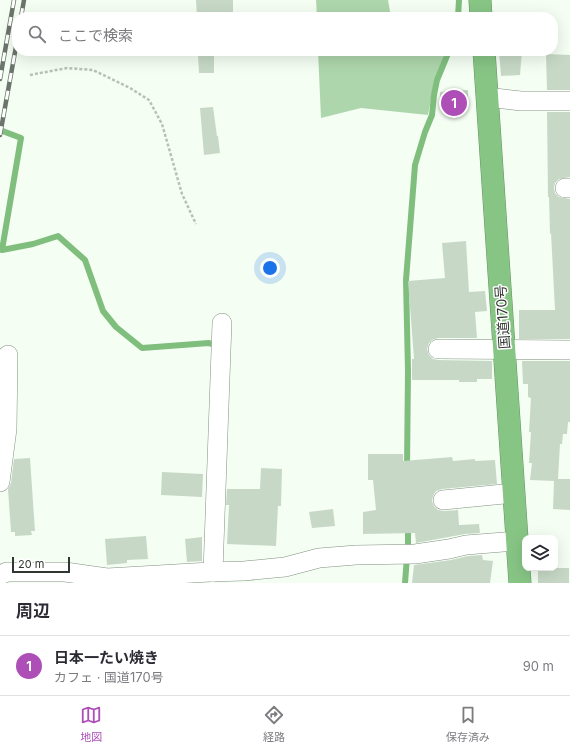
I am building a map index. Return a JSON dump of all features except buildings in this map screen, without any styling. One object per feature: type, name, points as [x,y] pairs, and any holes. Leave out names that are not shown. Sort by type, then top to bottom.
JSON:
[{"type":"highway","points":[[480,0],[481,12]]},
{"type":"highway","name":"国道170号","points":[[484,56],[520,583]]},
{"type":"street","points":[[487,97],[521,101],[570,101]]},
{"type":"street","points":[[213,572],[222,323]]},
{"type":"street","points":[[438,349],[570,350]]},
{"type":"street","points":[[0,482],[7,429],[8,355]]},
{"type":"street","points":[[443,500],[514,493]]},
{"type":"street","points":[[2,572],[65,572],[107,578],[244,571],[284,567],[319,558],[356,555],[415,554],[466,545],[517,541]]},
{"type":"path","points":[[30,75],[67,68],[93,70],[130,88],[149,100],[162,124],[182,194],[196,224]]},
{"type":"green space","points":[[316,0],[388,0],[390,12],[317,12]]},
{"type":"green space","points":[[318,56],[444,56],[435,78],[428,115],[361,108],[321,118]]},
{"type":"waterway","points":[[458,12],[459,0]]},
{"type":"waterway","points":[[407,468],[408,371],[406,280],[415,165],[432,115],[437,80],[447,56]]},
{"type":"waterway","points":[[0,130],[21,138],[2,250],[33,244],[58,236],[85,260],[103,311],[116,327],[142,348],[209,343],[219,347]]},
{"type":"waterway","points":[[405,583],[408,525]]},
{"type":"railway","points":[[0,79],[14,0]]},
{"type":"railway","points":[[22,12],[24,0]]},
{"type":"railway","points":[[0,135],[14,56]]},
{"type":"place","name":"日本一たい焼き","points":[[454,103]]}]
